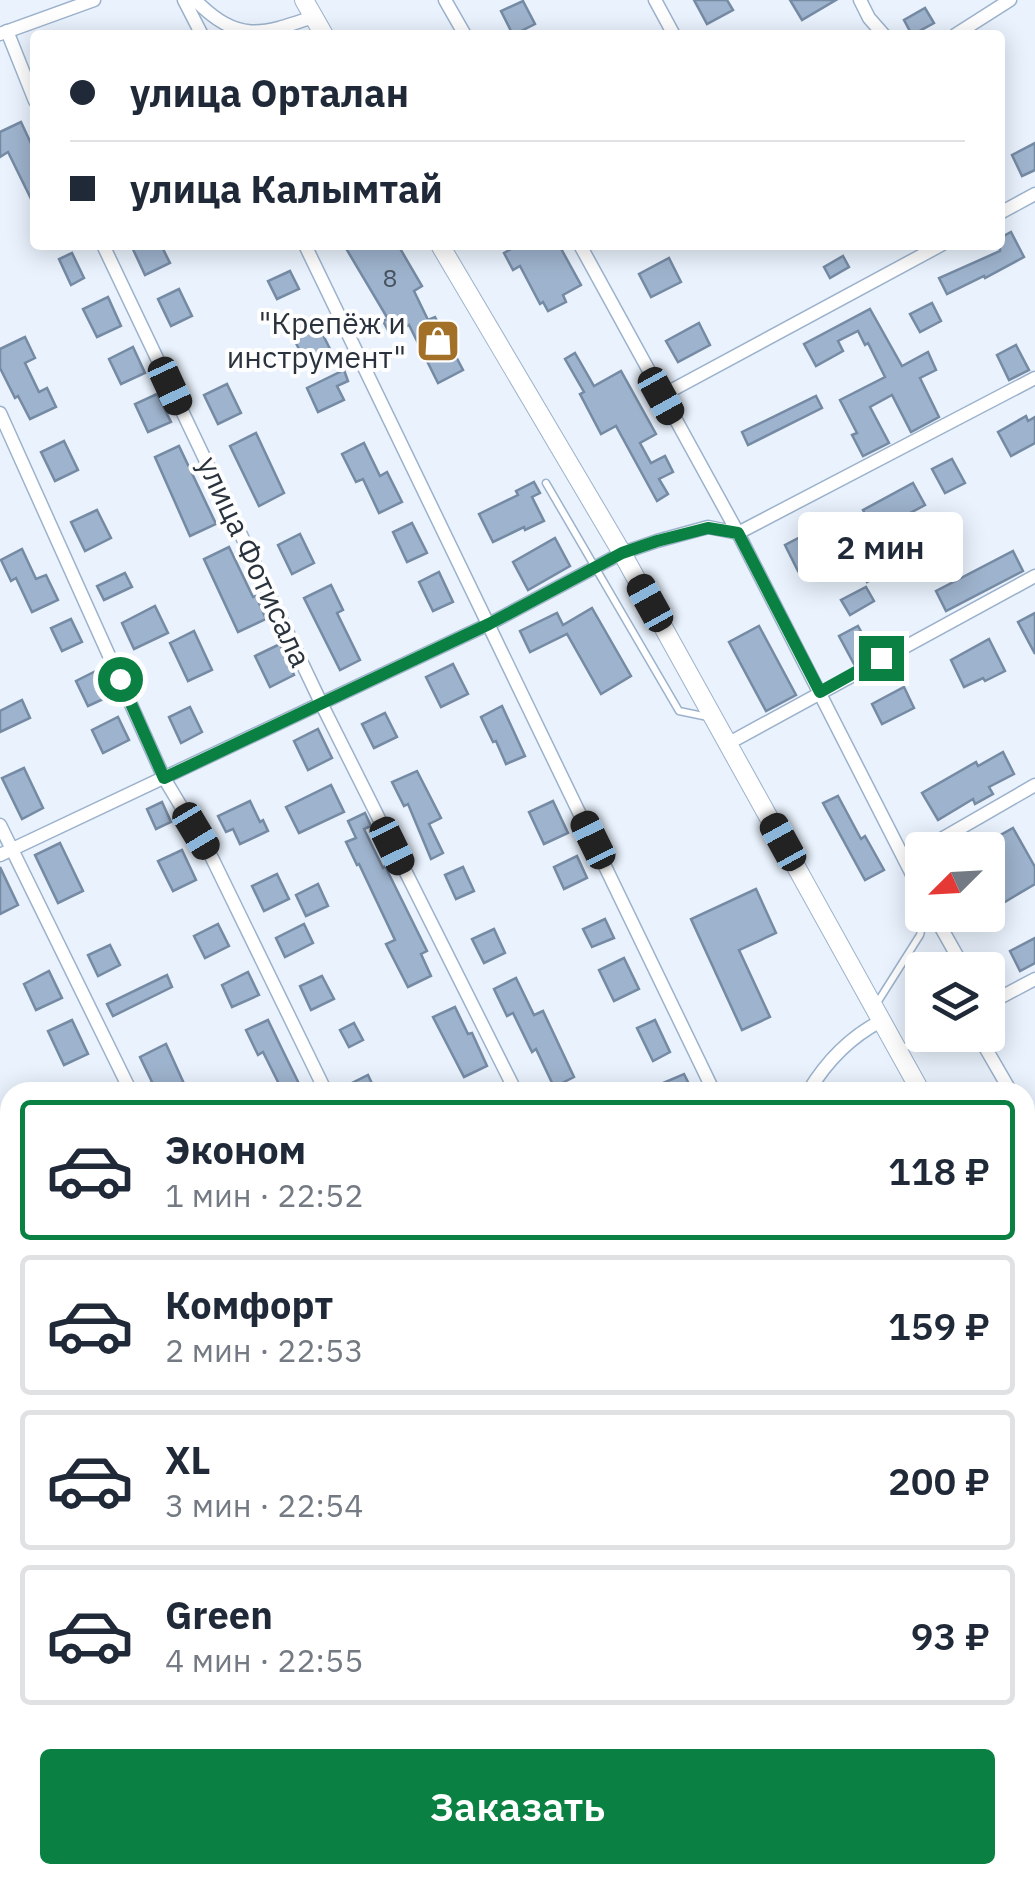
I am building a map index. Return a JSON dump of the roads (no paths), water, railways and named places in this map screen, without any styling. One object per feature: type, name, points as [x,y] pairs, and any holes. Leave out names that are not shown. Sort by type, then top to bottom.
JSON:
[{"type":"main road","points":[[309,8],[321,30]]},
{"type":"main road","points":[[443,250],[622,553],[914,1082]]},
{"type":"street","points":[[30,90],[4,33],[94,0]]},
{"type":"street","points":[[184,0],[199,30]]},
{"type":"street","points":[[195,0],[216,20],[239,30]]},
{"type":"street","points":[[445,0],[461,30]]},
{"type":"street","points":[[655,0],[671,30]]},
{"type":"street","points":[[860,0],[880,30]]},
{"type":"street","points":[[963,30],[1010,0]]},
{"type":"street","points":[[272,30],[309,8]]},
{"type":"street","points":[[1005,210],[1035,194]]},
{"type":"street","name":"улица Фотисала","points":[[105,250],[322,705],[511,1082]]},
{"type":"street","points":[[307,250],[709,1082]]},
{"type":"street","points":[[583,250],[738,533],[905,860]]},
{"type":"street","points":[[661,396],[932,250]]},
{"type":"street","points":[[6,853],[489,624],[622,553],[708,528],[738,533],[1035,378]]},
{"type":"street","points":[[0,413],[164,778],[212,858],[321,1082]]},
{"type":"street","points":[[728,743],[1035,576]]},
{"type":"street","points":[[954,832],[1035,785]]},
{"type":"street","points":[[0,825],[6,853],[126,1082]]},
{"type":"street","points":[[1005,995],[1035,979]]},
{"type":"street","points":[[814,1082],[877,1014]]},
{"type":"street","points":[[988,1052],[1005,1082]]},
{"type":"lane","points":[[546,483],[679,711],[715,718]]},
{"type":"lane","points":[[877,1014],[921,932]]},
{"type":"lane","points":[[897,1051],[905,1047]]},
{"type":"place","name":"\"Крепёж и инструмент\"","points":[[438,341]]}]
